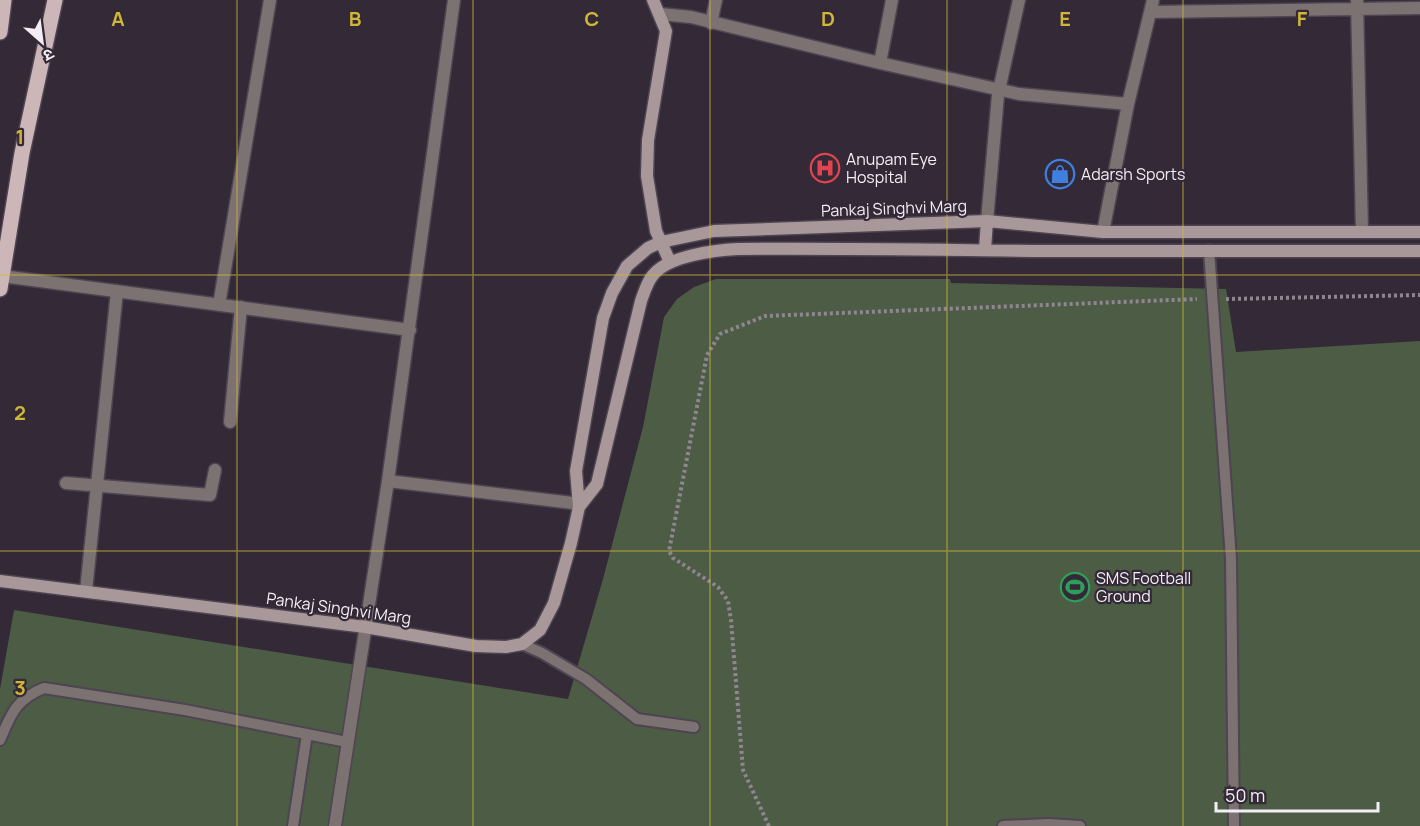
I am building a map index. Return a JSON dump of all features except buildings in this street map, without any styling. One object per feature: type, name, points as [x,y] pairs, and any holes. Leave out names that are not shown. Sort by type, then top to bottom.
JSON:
[{"type":"main road","points":[[0,32],[4,0]]},
{"type":"main road","points":[[1,282],[22,153],[56,0]]},
{"type":"street","points":[[219,305],[270,0]]},
{"type":"street","points":[[335,826],[365,627],[368,620],[410,330],[454,0]]},
{"type":"street","points":[[653,0],[666,31],[648,140],[647,176],[654,223],[670,262],[738,249],[1365,249],[1420,251]]},
{"type":"street","points":[[711,23],[716,0]]},
{"type":"street","points":[[880,63],[891,0]]},
{"type":"street","points":[[985,249],[1000,89],[1019,0]]},
{"type":"street","points":[[1357,5],[1362,231],[1365,249]]},
{"type":"street","points":[[1101,250],[1128,104],[1152,6],[1357,5],[1420,8]]},
{"type":"street","points":[[660,14],[691,17],[1019,94],[1128,104]]},
{"type":"street","name":"Pankaj Singhvi Marg","points":[[0,581],[365,627],[477,646],[506,647],[522,644],[540,630],[554,603],[571,543],[579,507],[576,471],[603,318],[612,293],[627,266],[648,248],[661,242],[714,231],[987,221],[1103,232],[1205,234],[1420,232]]},
{"type":"street","name":"Pankaj Singhvi Marg","points":[[579,507],[597,484],[641,301],[652,275],[670,262]]},
{"type":"street","points":[[1,282],[117,291],[410,330]]},
{"type":"street","points":[[86,591],[117,291]]},
{"type":"street","points":[[230,422],[241,308]]},
{"type":"street","points":[[66,483],[210,495],[215,470]]},
{"type":"street","points":[[388,481],[573,503],[579,507]]},
{"type":"lane","points":[[1209,250],[1231,559],[1234,826]]},
{"type":"lane","points":[[522,644],[586,679],[637,719],[694,727]]},
{"type":"lane","points":[[0,740],[13,709],[29,694],[44,688],[184,710],[347,742]]},
{"type":"lane","points":[[293,826],[307,734]]},
{"type":"lane","points":[[1003,826],[1049,824],[1080,826]]},
{"type":"path","points":[[770,826],[743,770],[728,601],[718,587],[673,558],[669,551],[707,355],[720,334],[765,316],[1213,299],[1420,295]]},
{"type":"green space","points":[[716,279],[950,279],[951,283],[1226,289],[1236,352],[1420,341],[1420,826],[0,826],[0,689],[14,610],[568,699],[603,579],[643,427],[664,317],[677,299],[694,287]]},
{"type":"place","name":"Anupam Eye Hospital","points":[[825,168]]},
{"type":"place","name":"Adarsh Sports","points":[[1060,174]]},
{"type":"place","name":"SMS Football Ground","points":[[1075,587]]}]
